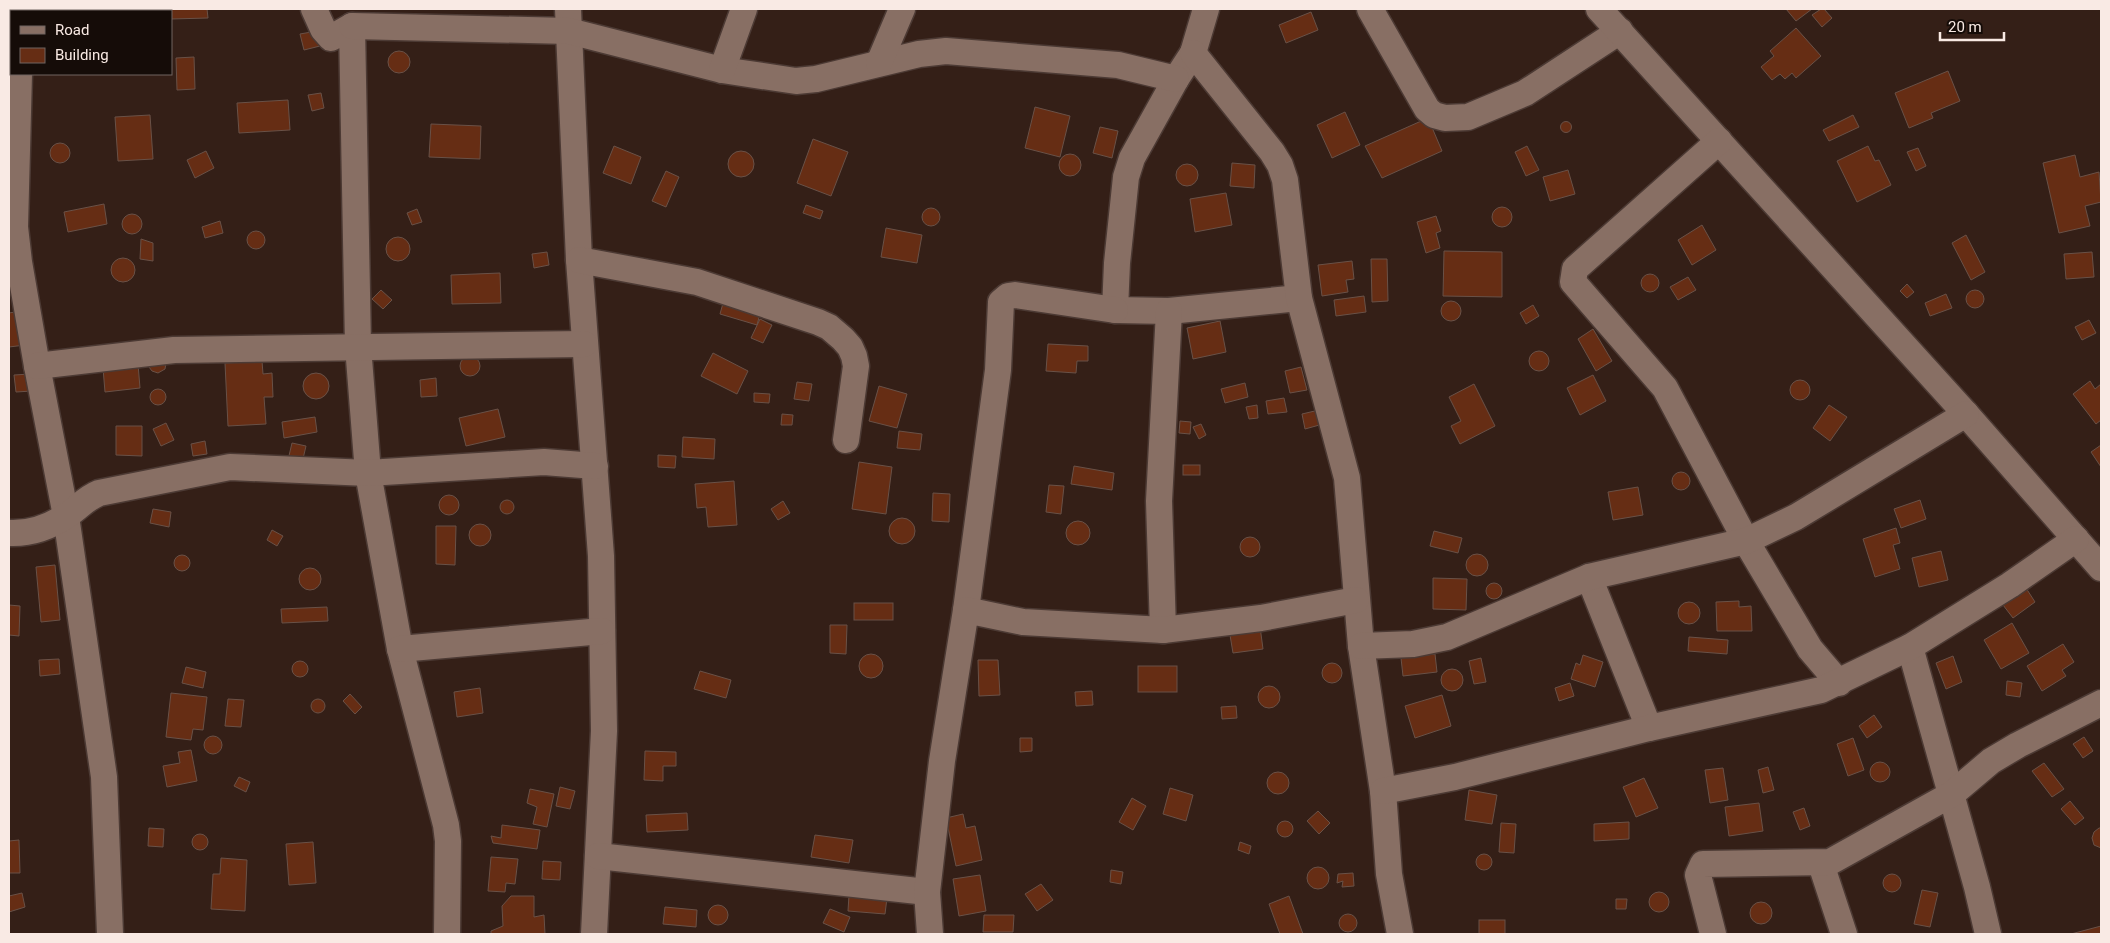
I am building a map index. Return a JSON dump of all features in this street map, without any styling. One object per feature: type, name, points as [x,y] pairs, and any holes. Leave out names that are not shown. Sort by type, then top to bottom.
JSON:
[{"type":"street","points":[[314,9],[323,29],[331,38],[352,26],[569,20],[722,70],[796,81],[816,79],[919,54],[946,52],[1118,65],[1176,80]]},
{"type":"street","points":[[722,70],[744,9]]},
{"type":"street","points":[[879,63],[902,9]]},
{"type":"street","points":[[1115,310],[1117,263],[1126,177],[1132,158],[1193,53],[1206,9]]},
{"type":"street","points":[[1370,9],[1427,109],[1434,115],[1445,118],[1468,117],[1525,93],[1620,31]]},
{"type":"street","points":[[1599,9],[1966,414],[2101,568]]},
{"type":"street","points":[[569,20],[584,344],[602,556],[604,731],[594,934]]},
{"type":"street","points":[[352,26],[358,346],[368,473],[400,649],[446,825],[448,841],[447,934]]},
{"type":"street","points":[[1193,53],[1272,152],[1280,164],[1285,180],[1299,298],[1347,478],[1361,646],[1383,791],[1389,874],[1400,934]]},
{"type":"street","points":[[16,75],[14,261],[37,366],[66,516],[104,777],[110,934]]},
{"type":"street","points":[[1719,142],[1575,269],[1572,278],[1575,286],[1665,388],[1746,541],[1810,649],[1839,683]]},
{"type":"street","points":[[579,260],[697,282],[829,327],[850,347],[856,366],[846,440]]},
{"type":"street","points":[[930,934],[927,892],[942,761],[966,610],[998,370],[1002,302],[1008,296],[1015,295],[1115,310],[1169,311],[1299,298]]},
{"type":"street","points":[[1163,630],[1159,501],[1169,311]]},
{"type":"street","points":[[37,366],[174,350],[584,344]]},
{"type":"street","points":[[1361,646],[1413,644],[1447,637],[1590,577],[1746,541],[1796,516],[1966,414]]},
{"type":"street","points":[[9,533],[35,531],[66,516],[92,496],[99,493],[215,468],[246,467],[368,473],[544,462],[595,466]]},
{"type":"street","points":[[1383,791],[1455,777],[1650,728],[1821,690],[1839,683],[1910,647],[2010,585],[2076,539]]},
{"type":"street","points":[[1590,577],[1650,728]]},
{"type":"street","points":[[966,610],[1023,622],[1163,630],[1261,618],[1356,600]]},
{"type":"street","points":[[400,649],[602,630]]},
{"type":"street","points":[[1910,647],[1952,794],[1988,934]]},
{"type":"street","points":[[1713,934],[1698,875],[1698,871],[1703,864],[1821,864],[1830,862],[1952,794],[1991,761],[2018,745],[2101,703]]},
{"type":"street","points":[[598,856],[927,892]]},
{"type":"street","points":[[1821,864],[1844,934]]},
{"type":"building","points":[[89,9],[116,9],[116,10]]},
{"type":"building","points":[[207,9],[208,18],[172,19],[172,10],[168,10]]},
{"type":"building","points":[[1786,9],[1812,9],[1796,21]]},
{"type":"building","points":[[1824,9],[1832,18],[1822,27],[1812,15]]},
{"type":"building","points":[[1311,12],[1318,30],[1286,43],[1279,25]]},
{"type":"building","points":[[1796,28],[1821,56],[1796,78],[1792,73],[1785,79],[1780,74],[1772,80],[1761,67],[1774,56],[1770,51]]},
{"type":"building","points":[[317,31],[320,46],[304,50],[300,34]]},
{"type":"building","points":[[399,51],[407,54],[410,62],[407,70],[399,73],[391,70],[388,62],[391,54]]},
{"type":"building","points":[[194,57],[195,89],[177,90],[176,58]]},
{"type":"building","points":[[1948,71],[1960,101],[1931,113],[1933,118],[1909,128],[1895,93]]},
{"type":"building","points":[[321,93],[324,108],[312,111],[308,95]]},
{"type":"building","points":[[288,100],[290,130],[239,133],[237,103]]},
{"type":"building","points":[[1035,107],[1070,116],[1060,157],[1025,148]]},
{"type":"building","points":[[1345,112],[1360,145],[1332,158],[1317,125]]},
{"type":"building","points":[[150,115],[153,159],[118,161],[115,117]]},
{"type":"building","points":[[1853,115],[1859,127],[1829,141],[1823,130]]},
{"type":"building","points":[[1428,118],[1442,151],[1382,178],[1365,146]]},
{"type":"building","points":[[1566,121],[1572,127],[1566,133],[1560,127]]},
{"type":"building","points":[[431,124],[481,126],[480,159],[429,157]]},
{"type":"building","points":[[1100,127],[1118,131],[1112,158],[1093,153]]},
{"type":"building","points":[[813,139],[848,152],[831,196],[797,183]]},
{"type":"building","points":[[60,143],[67,146],[70,153],[67,160],[60,163],[53,160],[50,153],[53,146]]},
{"type":"building","points":[[614,146],[641,157],[631,184],[603,173]]},
{"type":"building","points":[[1527,146],[1539,170],[1526,176],[1515,152]]},
{"type":"building","points":[[1868,146],[1875,161],[1879,160],[1891,185],[1857,202],[1837,161]]},
{"type":"building","points":[[1918,148],[1926,166],[1916,171],[1907,152]]},
{"type":"building","points":[[206,151],[214,168],[195,178],[187,160]]},
{"type":"building","points":[[741,151],[750,155],[754,164],[750,173],[741,177],[732,173],[728,164],[732,155]]},
{"type":"building","points":[[1070,154],[1078,157],[1081,165],[1078,173],[1070,176],[1062,173],[1059,165],[1062,157]]},
{"type":"building","points":[[2075,155],[2080,177],[2099,172],[2101,202],[2085,206],[2090,226],[2059,233],[2043,163]]},
{"type":"building","points":[[1232,163],[1255,165],[1254,188],[1230,186]]},
{"type":"building","points":[[1187,164],[1195,167],[1198,175],[1195,183],[1187,186],[1179,183],[1176,175],[1179,167]]},
{"type":"building","points":[[1568,170],[1575,194],[1550,201],[1543,177]]},
{"type":"building","points":[[666,171],[679,177],[666,207],[652,201]]},
{"type":"building","points":[[1226,193],[1232,225],[1195,232],[1190,199]]},
{"type":"building","points":[[104,204],[107,224],[68,232],[64,212]]},
{"type":"building","points":[[806,205],[823,211],[820,219],[803,213]]},
{"type":"building","points":[[1502,207],[1509,210],[1512,217],[1509,224],[1502,227],[1495,224],[1492,217],[1495,210]]},
{"type":"building","points":[[931,208],[939,213],[940,217],[935,225],[931,226],[923,221],[922,217],[927,209]]},
{"type":"building","points":[[417,209],[422,222],[412,225],[407,213]]},
{"type":"building","points":[[132,214],[139,217],[142,224],[139,231],[132,234],[125,231],[122,224],[125,217]]},
{"type":"building","points":[[1436,216],[1441,231],[1436,233],[1440,248],[1426,253],[1417,222]]},
{"type":"building","points":[[220,221],[223,233],[205,238],[202,227]]},
{"type":"building","points":[[1702,225],[1716,250],[1692,265],[1678,240]]},
{"type":"building","points":[[886,228],[922,235],[917,263],[881,257]]},
{"type":"building","points":[[252,231],[260,231],[265,236],[263,247],[252,249],[247,244],[247,236]]},
{"type":"building","points":[[1966,235],[1985,272],[1971,280],[1952,243]]},
{"type":"building","points":[[398,237],[403,238],[409,244],[409,254],[403,260],[398,261],[393,260],[387,254],[386,249],[387,244],[393,238]]},
{"type":"building","points":[[141,239],[153,243],[153,261],[140,259]]},
{"type":"building","points":[[1444,251],[1502,252],[1502,297],[1443,296]]},
{"type":"building","points":[[547,252],[549,265],[534,268],[532,254]]},
{"type":"building","points":[[2092,252],[2094,277],[2066,279],[2064,254]]},
{"type":"building","points":[[123,258],[128,259],[134,265],[134,275],[128,281],[123,282],[118,281],[112,275],[111,270],[112,265],[118,259]]},
{"type":"building","points":[[1371,259],[1387,259],[1388,301],[1372,302]]},
{"type":"building","points":[[1352,261],[1354,279],[1346,280],[1348,292],[1322,296],[1318,265]]},
{"type":"building","points":[[500,273],[501,303],[452,304],[451,275]]},
{"type":"building","points":[[1650,274],[1656,277],[1659,283],[1656,289],[1650,292],[1644,289],[1641,283],[1644,277]]},
{"type":"building","points":[[1688,277],[1696,290],[1678,300],[1670,287]]},
{"type":"building","points":[[1907,284],[1914,292],[1907,298],[1900,291]]},
{"type":"building","points":[[381,290],[392,300],[383,309],[372,299]]},
{"type":"building","points":[[1975,290],[1981,293],[1984,299],[1981,305],[1975,308],[1969,305],[1966,299],[1969,293]]},
{"type":"building","points":[[1946,294],[1952,308],[1930,316],[1925,303]]},
{"type":"building","points":[[725,296],[762,306],[757,325],[720,314]]},
{"type":"building","points":[[1364,296],[1366,312],[1336,316],[1334,300]]},
{"type":"building","points":[[1451,301],[1458,304],[1461,311],[1458,318],[1451,321],[1444,318],[1441,311],[1444,304]]},
{"type":"building","points":[[1533,305],[1539,316],[1526,324],[1520,313]]},
{"type":"building","points":[[21,311],[25,345],[9,347],[9,313]]},
{"type":"building","points":[[760,319],[772,325],[763,343],[751,338]]},
{"type":"building","points":[[2089,320],[2096,333],[2082,340],[2075,327]]},
{"type":"building","points":[[1220,321],[1226,352],[1193,359],[1187,328]]},
{"type":"building","points":[[1593,329],[1612,361],[1596,371],[1578,339]]},
{"type":"building","points":[[1048,344],[1088,346],[1088,361],[1077,361],[1076,373],[1046,371]]},
{"type":"building","points":[[1539,351],[1546,354],[1549,361],[1546,368],[1539,371],[1532,368],[1529,361],[1532,354]]},
{"type":"building","points":[[713,353],[748,371],[737,394],[701,376]]},
{"type":"building","points":[[466,356],[474,356],[480,362],[480,370],[474,376],[466,376],[460,370],[460,362]]},
{"type":"building","points":[[262,361],[263,374],[272,373],[273,397],[264,397],[266,424],[228,426],[225,363]]},
{"type":"building","points":[[166,363],[165,369],[158,373],[152,371],[148,364]]},
{"type":"building","points":[[138,364],[140,388],[105,392],[103,368]]},
{"type":"building","points":[[1301,367],[1307,390],[1290,393],[1285,371]]},
{"type":"building","points":[[316,373],[325,377],[329,386],[325,395],[316,399],[307,395],[303,386],[307,377]]},
{"type":"building","points":[[30,374],[32,391],[16,392],[14,375]]},
{"type":"building","points":[[1593,375],[1606,401],[1580,415],[1567,388]]},
{"type":"building","points":[[436,378],[437,396],[421,397],[420,380]]},
{"type":"building","points":[[1800,380],[1807,383],[1810,390],[1807,397],[1800,400],[1793,397],[1790,390],[1793,383]]},
{"type":"building","points":[[2090,381],[2095,389],[2101,384],[2101,420],[2096,424],[2073,394]]},
{"type":"building","points":[[797,382],[812,384],[809,401],[794,399]]},
{"type":"building","points":[[1245,383],[1248,397],[1225,403],[1221,389]]},
{"type":"building","points":[[1474,384],[1495,426],[1460,444],[1451,426],[1461,421],[1449,397]]},
{"type":"building","points":[[879,386],[907,394],[897,428],[869,421]]},
{"type":"building","points":[[155,389],[161,389],[166,394],[164,403],[155,405],[150,400],[150,394]]},
{"type":"building","points":[[754,393],[770,394],[769,403],[754,402]]},
{"type":"building","points":[[1284,398],[1287,412],[1268,414],[1266,401]]},
{"type":"building","points":[[1257,405],[1258,418],[1249,419],[1246,407]]},
{"type":"building","points":[[1829,405],[1847,417],[1830,441],[1813,428]]},
{"type":"building","points":[[498,409],[505,437],[466,446],[459,418]]},
{"type":"building","points":[[1319,410],[1323,424],[1305,429],[1302,414]]},
{"type":"building","points":[[782,414],[793,415],[792,425],[781,425]]},
{"type":"building","points":[[315,417],[317,432],[284,438],[282,422]]},
{"type":"building","points":[[1180,421],[1191,422],[1190,434],[1179,433]]},
{"type":"building","points":[[166,423],[174,440],[161,446],[153,429]]},
{"type":"building","points":[[1201,424],[1206,435],[1199,439],[1193,427]]},
{"type":"building","points":[[116,426],[142,426],[142,456],[116,455]]},
{"type":"building","points":[[899,431],[922,434],[920,450],[897,448]]},
{"type":"building","points":[[683,437],[715,439],[714,459],[682,457]]},
{"type":"building","points":[[205,441],[207,454],[193,456],[191,444]]},
{"type":"building","points":[[292,443],[306,446],[302,463],[288,460]]},
{"type":"building","points":[[2101,445],[2101,467],[2091,452]]},
{"type":"building","points":[[658,455],[676,456],[675,468],[658,467]]},
{"type":"building","points":[[859,462],[892,467],[886,514],[852,509]]},
{"type":"building","points":[[1183,465],[1200,465],[1200,475],[1183,475]]},
{"type":"building","points":[[1074,466],[1114,473],[1112,490],[1071,484]]},
{"type":"building","points":[[1681,472],[1687,475],[1690,481],[1687,487],[1681,490],[1675,487],[1672,481],[1675,475]]},
{"type":"building","points":[[734,481],[737,525],[708,527],[706,507],[697,508],[695,484]]},
{"type":"building","points":[[1049,485],[1064,486],[1061,514],[1046,512]]},
{"type":"building","points":[[1638,487],[1643,515],[1613,520],[1608,492]]},
{"type":"building","points":[[933,493],[950,494],[949,522],[932,521]]},
{"type":"building","points":[[449,495],[456,498],[459,505],[456,512],[449,515],[442,512],[439,505],[442,498]]},
{"type":"building","points":[[507,500],[512,502],[514,507],[512,512],[507,514],[502,512],[500,507],[502,502]]},
{"type":"building","points":[[1920,500],[1926,519],[1901,528],[1894,509]]},
{"type":"building","points":[[783,501],[790,513],[778,520],[771,509]]},
{"type":"building","points":[[153,509],[171,512],[169,527],[150,523]]},
{"type":"building","points":[[902,518],[911,522],[915,531],[911,540],[902,544],[893,540],[889,531],[893,522]]},
{"type":"building","points":[[1073,521],[1083,521],[1090,528],[1090,538],[1083,545],[1073,545],[1066,538],[1066,528]]},
{"type":"building","points":[[480,524],[490,531],[491,535],[484,545],[480,546],[470,539],[469,535],[476,525]]},
{"type":"building","points":[[436,526],[456,526],[455,565],[436,564]]},
{"type":"building","points":[[1896,528],[1900,543],[1893,545],[1900,569],[1875,577],[1863,539]]},
{"type":"building","points":[[272,530],[283,536],[277,546],[267,540]]},
{"type":"building","points":[[1434,531],[1462,538],[1458,553],[1430,546]]},
{"type":"building","points":[[1250,537],[1257,540],[1260,547],[1257,554],[1250,557],[1243,554],[1240,547],[1243,540]]},
{"type":"building","points":[[1941,551],[1948,580],[1919,587],[1912,558]]},
{"type":"building","points":[[1477,554],[1487,561],[1488,565],[1481,575],[1477,576],[1467,569],[1466,565],[1473,555]]},
{"type":"building","points":[[179,555],[185,555],[190,560],[188,569],[179,571],[174,566],[174,560]]},
{"type":"building","points":[[55,565],[60,620],[41,622],[36,567]]},
{"type":"building","points":[[306,568],[314,568],[321,575],[321,583],[314,590],[306,590],[299,583],[299,575]]},
{"type":"building","points":[[1433,578],[1467,579],[1466,610],[1433,609]]},
{"type":"building","points":[[1494,583],[1500,585],[1502,591],[1500,597],[1494,599],[1488,597],[1486,591],[1488,585]]},
{"type":"building","points":[[2026,588],[2035,602],[2013,618],[2003,605]]},
{"type":"building","points":[[1739,601],[1739,607],[1751,606],[1752,631],[1717,631],[1716,602]]},
{"type":"building","points":[[1689,602],[1697,605],[1700,613],[1697,621],[1689,624],[1681,621],[1678,613],[1681,605]]},
{"type":"building","points":[[854,603],[893,603],[893,620],[854,620]]},
{"type":"building","points":[[9,605],[20,606],[19,636],[9,635]]},
{"type":"building","points":[[327,607],[328,621],[282,623],[281,609]]},
{"type":"building","points":[[1259,619],[1263,649],[1233,653],[1228,623]]},
{"type":"building","points":[[2012,623],[2029,653],[2001,669],[1984,640]]},
{"type":"building","points":[[830,625],[847,625],[846,654],[830,653]]},
{"type":"building","points":[[1689,637],[1728,640],[1727,654],[1688,651]]},
{"type":"building","points":[[2063,644],[2074,662],[2062,670],[2066,676],[2042,691],[2027,666]]},
{"type":"building","points":[[871,654],[876,655],[882,661],[882,671],[876,677],[871,678],[866,677],[860,671],[859,666],[860,661],[866,655]]},
{"type":"building","points":[[1435,654],[1437,672],[1403,676],[1401,658]]},
{"type":"building","points":[[1583,655],[1603,662],[1595,687],[1571,679],[1576,663],[1580,665]]},
{"type":"building","points":[[1953,656],[1962,682],[1946,689],[1936,663]]},
{"type":"building","points":[[1481,658],[1486,682],[1474,684],[1469,661]]},
{"type":"building","points":[[59,659],[60,674],[40,676],[39,660]]},
{"type":"building","points":[[978,660],[998,660],[1000,695],[979,696]]},
{"type":"building","points":[[300,661],[308,669],[300,677],[292,669]]},
{"type":"building","points":[[1332,663],[1339,666],[1342,673],[1339,680],[1332,683],[1325,680],[1322,673],[1325,666]]},
{"type":"building","points":[[1138,666],[1177,666],[1177,692],[1138,692]]},
{"type":"building","points":[[186,667],[206,672],[203,688],[182,683]]},
{"type":"building","points":[[1452,669],[1460,672],[1463,680],[1460,688],[1452,691],[1444,688],[1441,680],[1444,672]]},
{"type":"building","points":[[700,671],[731,680],[726,698],[694,689]]},
{"type":"building","points":[[2007,681],[2022,683],[2020,697],[2006,695]]},
{"type":"building","points":[[1570,683],[1574,696],[1559,701],[1555,688]]},
{"type":"building","points":[[1269,686],[1277,689],[1280,697],[1277,705],[1269,708],[1261,705],[1258,697],[1261,689]]},
{"type":"building","points":[[480,688],[483,713],[457,717],[454,692]]},
{"type":"building","points":[[1092,691],[1093,705],[1076,706],[1075,692]]},
{"type":"building","points":[[171,693],[207,697],[203,730],[193,729],[191,740],[166,737]]},
{"type":"building","points":[[350,694],[362,707],[355,714],[343,701]]},
{"type":"building","points":[[1442,695],[1451,726],[1415,738],[1405,706]]},
{"type":"building","points":[[228,699],[244,700],[241,727],[225,726]]},
{"type":"building","points":[[318,699],[323,701],[325,706],[323,711],[318,713],[313,711],[311,706],[313,701]]},
{"type":"building","points":[[1236,706],[1237,718],[1222,719],[1221,707]]},
{"type":"building","points":[[1874,715],[1882,727],[1867,738],[1859,726]]},
{"type":"building","points":[[213,736],[219,739],[222,745],[219,751],[213,754],[207,751],[204,745],[207,739]]},
{"type":"building","points":[[2084,737],[2093,751],[2083,758],[2073,744]]},
{"type":"building","points":[[1020,738],[1032,738],[1032,751],[1020,752]]},
{"type":"building","points":[[1853,738],[1864,770],[1848,776],[1837,744]]},
{"type":"building","points":[[191,750],[197,781],[167,787],[163,766],[180,763],[178,752]]},
{"type":"building","points":[[645,751],[676,752],[676,766],[663,766],[663,781],[644,780]]},
{"type":"building","points":[[1880,762],[1887,765],[1890,772],[1887,779],[1880,782],[1873,779],[1870,772],[1873,765]]},
{"type":"building","points":[[2044,763],[2064,789],[2052,797],[2032,771]]},
{"type":"building","points":[[1768,767],[1774,790],[1763,793],[1758,770]]},
{"type":"building","points":[[1723,768],[1728,800],[1710,803],[1705,770]]},
{"type":"building","points":[[1278,772],[1288,779],[1289,783],[1282,793],[1278,794],[1268,787],[1267,783],[1274,773]]},
{"type":"building","points":[[239,777],[250,782],[246,792],[234,786]]},
{"type":"building","points":[[1644,778],[1658,808],[1636,817],[1623,787]]},
{"type":"building","points":[[560,787],[575,791],[570,809],[556,806]]},
{"type":"building","points":[[1170,788],[1193,795],[1186,821],[1163,814]]},
{"type":"building","points":[[530,789],[554,794],[547,827],[533,824],[537,807],[527,803]]},
{"type":"building","points":[[1469,790],[1497,795],[1492,824],[1465,820]]},
{"type":"building","points":[[1132,798],[1146,806],[1133,830],[1119,822]]},
{"type":"building","points":[[2070,801],[2084,818],[2075,825],[2061,809]]},
{"type":"building","points":[[1759,803],[1763,831],[1729,836],[1725,807]]},
{"type":"building","points":[[1804,808],[1810,826],[1800,830],[1793,812]]},
{"type":"building","points":[[1318,811],[1330,823],[1319,834],[1307,821]]},
{"type":"building","points":[[687,813],[688,830],[647,832],[646,815]]},
{"type":"building","points":[[963,814],[966,828],[975,826],[982,860],[956,866],[946,818]]},
{"type":"building","points":[[1282,821],[1288,821],[1293,826],[1291,835],[1282,837],[1277,832],[1277,826]]},
{"type":"building","points":[[1629,822],[1629,839],[1594,841],[1594,824]]},
{"type":"building","points":[[1501,823],[1516,824],[1514,853],[1499,852]]},
{"type":"building","points":[[502,825],[540,830],[537,849],[493,843],[491,836],[501,838]]},
{"type":"building","points":[[149,828],[164,829],[163,847],[148,846]]},
{"type":"building","points":[[2101,828],[2101,848],[2094,845],[2092,838],[2094,832]]},
{"type":"building","points":[[200,834],[206,836],[208,842],[206,848],[200,850],[194,848],[192,842],[194,836]]},
{"type":"building","points":[[815,835],[853,840],[849,863],[811,857]]},
{"type":"building","points":[[19,840],[20,873],[9,873],[9,841]]},
{"type":"building","points":[[313,842],[316,883],[289,885],[286,844]]},
{"type":"building","points":[[1240,842],[1251,846],[1249,854],[1238,850]]},
{"type":"building","points":[[1481,854],[1487,854],[1492,859],[1490,868],[1481,870],[1476,865],[1476,859]]},
{"type":"building","points":[[491,857],[518,859],[515,884],[506,883],[505,892],[488,891]]},
{"type":"building","points":[[221,858],[247,860],[245,911],[211,909],[213,874],[220,874]]},
{"type":"building","points":[[543,861],[561,862],[560,880],[542,879]]},
{"type":"building","points":[[1318,867],[1326,870],[1329,878],[1326,886],[1318,889],[1310,886],[1307,878],[1310,870]]},
{"type":"building","points":[[1111,870],[1123,872],[1121,884],[1110,882]]},
{"type":"building","points":[[1353,873],[1354,886],[1342,887],[1343,881],[1337,883],[1338,874]]},
{"type":"building","points":[[1892,874],[1898,877],[1901,883],[1898,889],[1892,892],[1886,889],[1883,883],[1886,877]]},
{"type":"building","points":[[980,875],[986,911],[959,916],[953,879]]},
{"type":"building","points":[[1041,884],[1053,900],[1037,911],[1025,894]]},
{"type":"building","points":[[1922,890],[1938,893],[1930,927],[1914,924]]},
{"type":"building","points":[[1659,892],[1666,895],[1669,902],[1666,909],[1659,912],[1652,909],[1649,902],[1652,895]]},
{"type":"building","points":[[22,893],[25,907],[9,912],[9,896]]},
{"type":"building","points":[[849,895],[887,898],[885,914],[848,911]]},
{"type":"building","points":[[511,896],[534,896],[534,917],[544,915],[545,934],[491,934],[491,931],[503,926],[502,906]]},
{"type":"building","points":[[1289,896],[1303,934],[1280,934],[1269,904]]},
{"type":"building","points":[[1616,899],[1627,899],[1626,909],[1616,909]]},
{"type":"building","points":[[1761,902],[1769,905],[1772,913],[1769,921],[1761,924],[1753,921],[1750,913],[1753,905]]},
{"type":"building","points":[[718,905],[725,908],[728,915],[725,922],[718,925],[711,922],[708,915],[711,908]]},
{"type":"building","points":[[665,907],[697,910],[696,927],[663,924]]},
{"type":"building","points":[[830,909],[850,917],[844,932],[823,923]]},
{"type":"building","points":[[1348,914],[1354,917],[1357,923],[1354,929],[1348,932],[1342,929],[1339,923],[1342,917]]},
{"type":"building","points":[[984,915],[1014,915],[1013,932],[983,932]]},
{"type":"building","points":[[1479,920],[1505,920],[1505,934],[1479,934]]},
{"type":"building","points":[[2101,926],[2101,934],[2071,934]]}]
